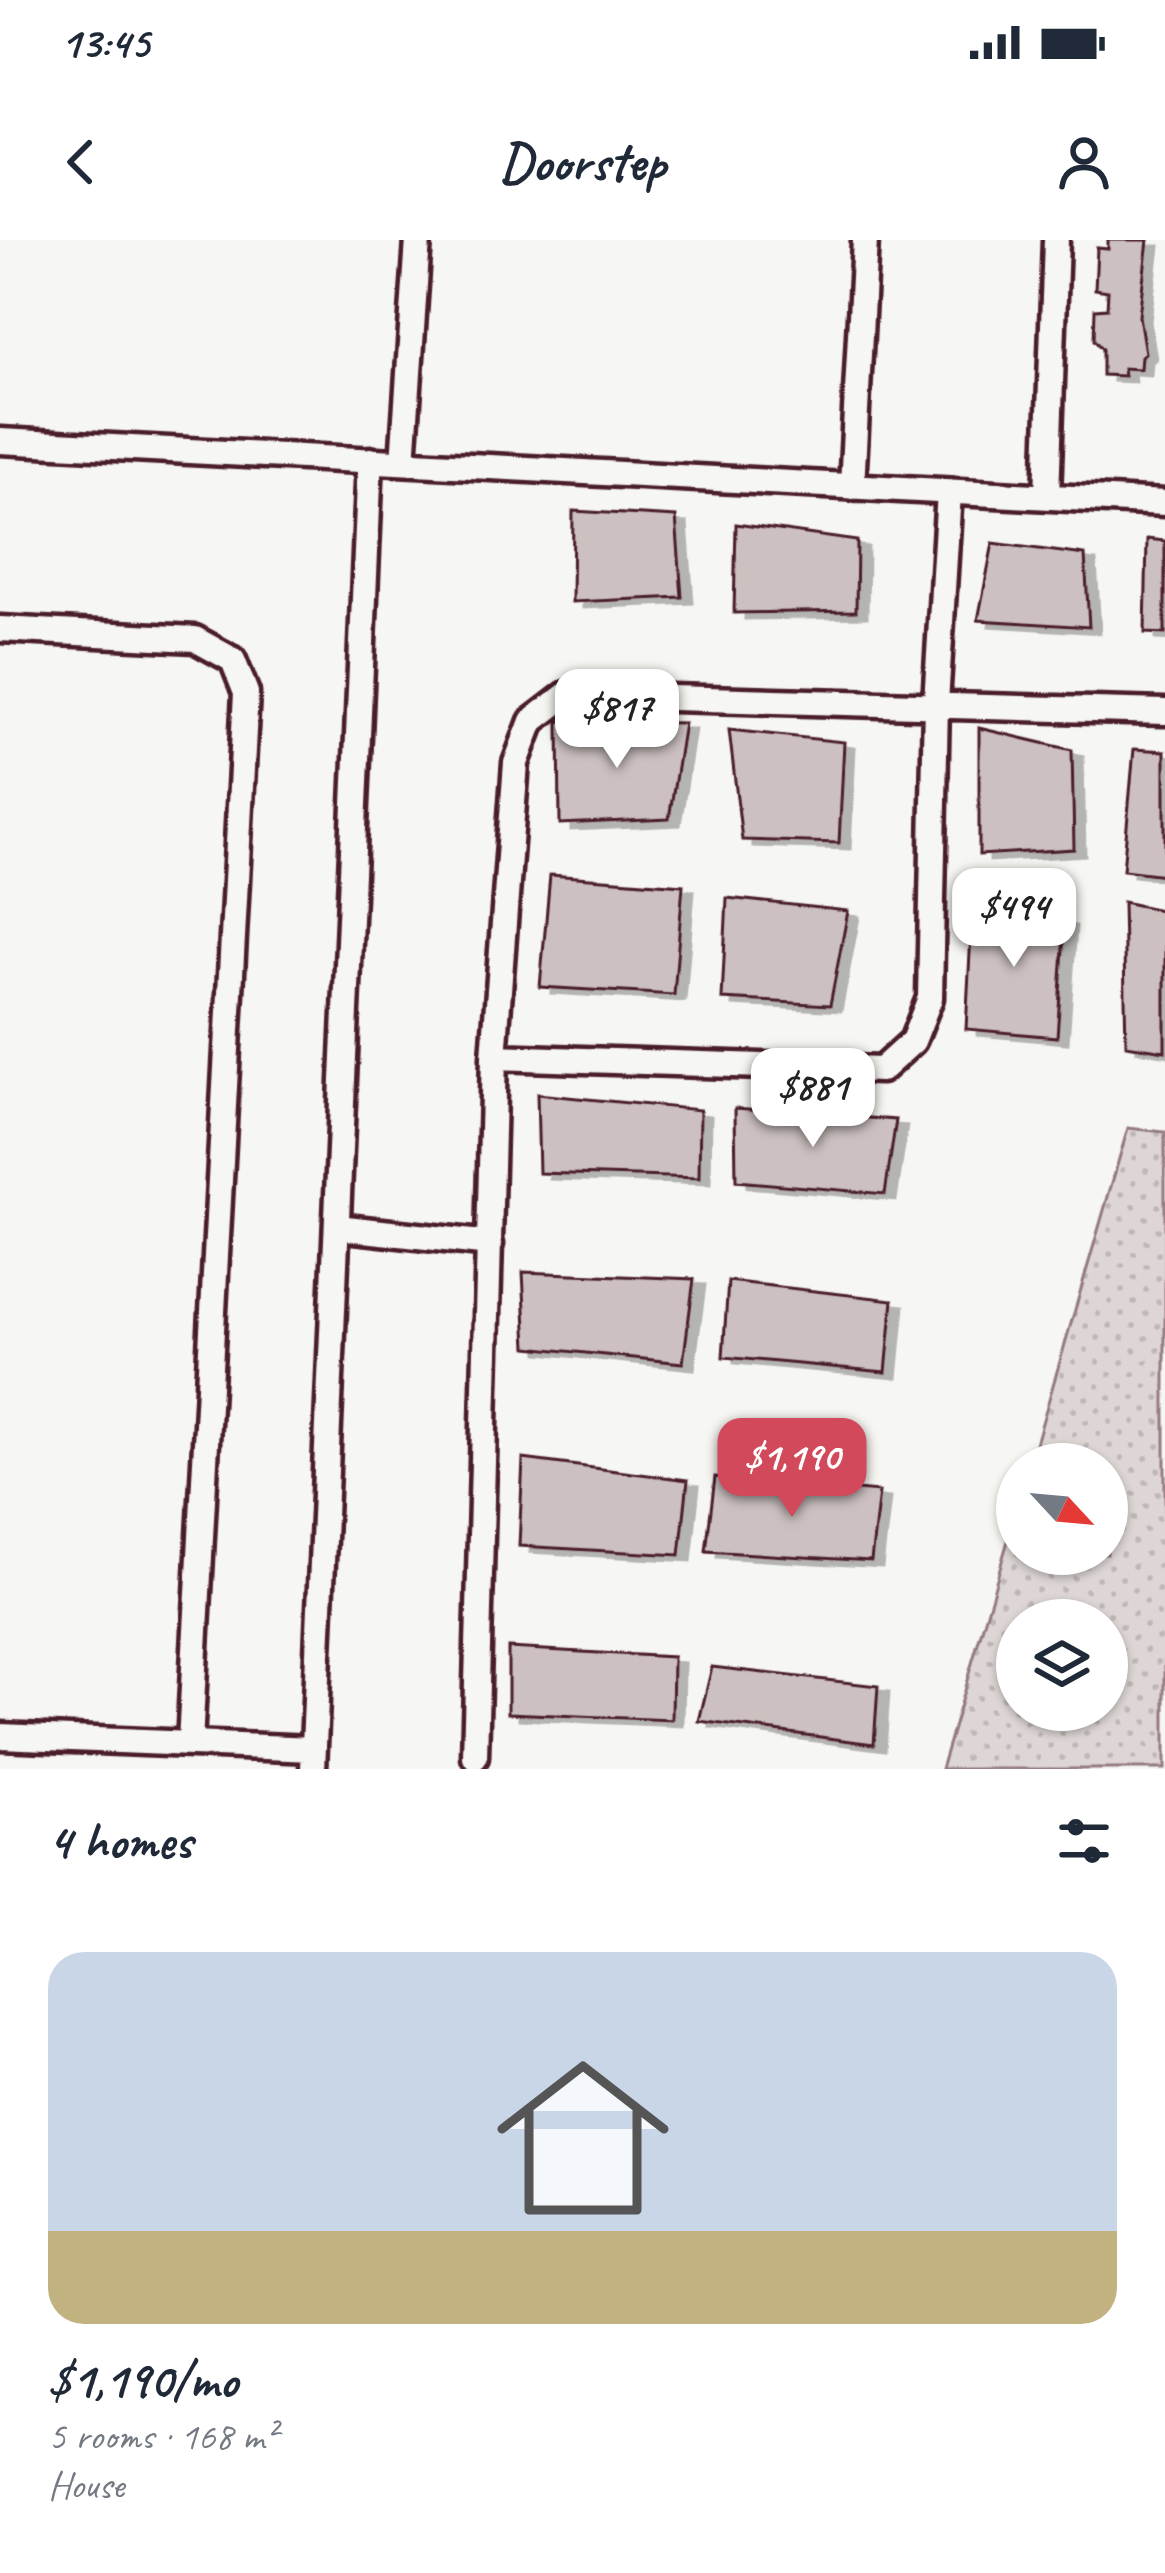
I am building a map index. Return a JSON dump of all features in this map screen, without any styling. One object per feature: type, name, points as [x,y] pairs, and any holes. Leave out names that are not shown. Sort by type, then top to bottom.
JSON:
[{"type":"street","points":[[403,462],[418,240]]},
{"type":"street","points":[[852,487],[865,240]]},
{"type":"street","points":[[1047,496],[1056,240]]},
{"type":"street","points":[[0,441],[1165,503]]},
{"type":"street","points":[[0,1736],[190,1743],[313,1759],[370,460]]},
{"type":"street","points":[[494,1057],[880,1070],[913,1041],[930,998],[936,703],[949,492]]},
{"type":"street","points":[[0,629],[195,639],[233,660],[246,693],[190,1743]]},
{"type":"street","points":[[475,1756],[494,1057],[516,763],[532,721],[566,694],[1165,712]]},
{"type":"street","points":[[337,1227],[490,1244]]},
{"type":"shaded area","points":[[1128,1128],[1165,1132],[1165,1769],[941,1769],[998,1575],[1128,1575],[1128,1443],[1036,1443]]},
{"type":"building","points":[[1108,240],[1148,240],[1139,316],[1145,353],[1140,369],[1123,368],[1124,376],[1102,375],[1102,349],[1094,340],[1095,309],[1107,308],[1108,291],[1095,289],[1097,248],[1108,249]]},
{"type":"building","points":[[573,511],[676,517],[682,597],[572,602]]},
{"type":"building","points":[[736,524],[857,541],[856,611],[734,613]]},
{"type":"building","points":[[1147,539],[1165,541],[1165,634],[1145,633]]},
{"type":"building","points":[[993,543],[1085,555],[1089,627],[978,620]]},
{"type":"building","points":[[559,721],[684,723],[669,819],[560,824]]},
{"type":"building","points":[[979,728],[1072,750],[1074,849],[979,855]]},
{"type":"building","points":[[729,730],[844,742],[839,843],[742,840]]},
{"type":"building","points":[[1134,749],[1165,751],[1165,875],[1123,870]]},
{"type":"building","points":[[550,875],[683,885],[674,995],[540,987]]},
{"type":"building","points":[[973,895],[1065,920],[1057,1037],[966,1029]]},
{"type":"building","points":[[727,898],[848,911],[830,1005],[722,999]]},
{"type":"building","points":[[1123,902],[1165,911],[1165,1051],[1126,1045]]},
{"type":"building","points":[[537,1094],[700,1110],[699,1178],[539,1173]]},
{"type":"building","points":[[735,1108],[896,1120],[885,1194],[736,1181]]},
{"type":"building","points":[[523,1272],[694,1279],[683,1363],[527,1347]]},
{"type":"building","points":[[728,1281],[893,1300],[886,1372],[723,1357]]},
{"type":"building","points":[[523,1459],[688,1480],[680,1555],[519,1546]]},
{"type":"building","points":[[715,1477],[879,1492],[871,1561],[706,1551]]},
{"type":"building","points":[[508,1648],[673,1657],[672,1720],[508,1713]]},
{"type":"building","points":[[712,1667],[878,1686],[874,1744],[699,1721]]}]
